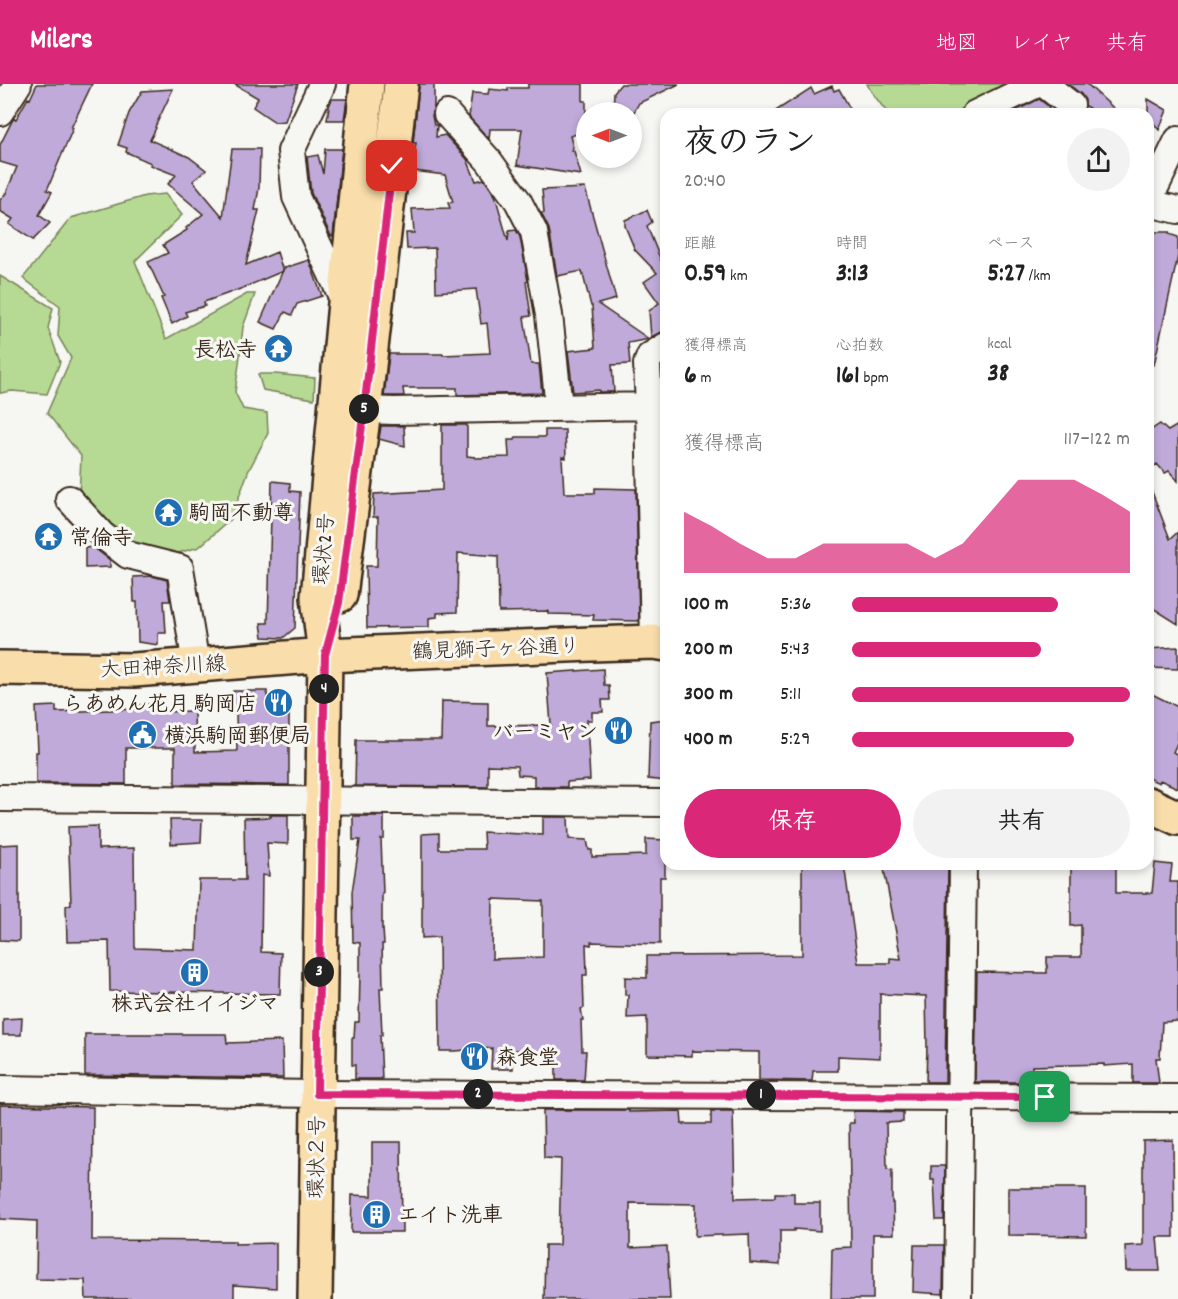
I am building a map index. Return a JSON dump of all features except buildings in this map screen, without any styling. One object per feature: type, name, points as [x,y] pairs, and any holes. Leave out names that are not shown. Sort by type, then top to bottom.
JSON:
[{"type":"main road","name":"環状2号","points":[[325,655],[318,597],[367,84]]},
{"type":"main road","name":"環状2号","points":[[325,655],[339,603],[364,410],[401,84]]},
{"type":"main road","name":"鶴見獅子ヶ谷通り","points":[[325,655],[660,643]]},
{"type":"main road","name":"大田神奈川線","points":[[0,668],[134,670],[325,655]]},
{"type":"main road","name":"環状２号","points":[[315,1299],[325,655]]},
{"type":"main road","points":[[1154,807],[1178,818]]},
{"type":"street","points":[[0,112],[18,84]]},
{"type":"street","points":[[987,108],[1037,84]]},
{"type":"street","points":[[1044,84],[1071,105],[1070,108]]},
{"type":"street","points":[[320,85],[291,152],[294,186],[296,197],[345,303]]},
{"type":"street","points":[[447,114],[489,161],[518,201],[534,232],[549,315],[559,407]]},
{"type":"street","points":[[1154,190],[1178,140]]},
{"type":"street","points":[[1154,204],[1178,210]]},
{"type":"street","points":[[660,350],[650,356],[647,364],[660,643]]},
{"type":"street","points":[[364,410],[649,406]]},
{"type":"street","points":[[69,500],[102,536],[129,555],[180,568],[196,665]]},
{"type":"street","points":[[0,798],[660,803]]},
{"type":"street","points":[[958,1299],[963,870]]},
{"type":"street","points":[[0,1089],[317,1094],[1178,1098]]},
{"type":"green space","points":[[867,84],[1025,84],[975,108],[884,108]]},
{"type":"green space","points":[[165,194],[182,215],[135,261],[166,339],[247,294],[255,294],[243,327],[235,392],[243,409],[267,413],[268,433],[248,472],[231,519],[199,547],[178,553],[129,545],[79,498],[81,456],[47,413],[71,358],[58,336],[60,306],[23,278],[71,218],[145,196]]},
{"type":"green space","points":[[0,276],[53,308],[48,328],[60,362],[47,394],[12,391],[0,393]]},
{"type":"green space","points":[[258,374],[315,378],[314,399],[263,390]]},
{"type":"place","name":"長松寺","points":[[278,349]]},
{"type":"place","name":"駒岡不動尊","points":[[168,512]]},
{"type":"place","name":"常倫寺","points":[[49,537]]},
{"type":"place","name":"らあめん花月 駒岡店","points":[[278,703]]},
{"type":"place","name":"バーミヤン","points":[[619,731]]},
{"type":"place","name":"横浜駒岡郵便局","points":[[143,735]]},
{"type":"place","name":"株式会社イイジマ","points":[[195,972]]},
{"type":"place","name":"森食堂","points":[[475,1057]]},
{"type":"place","name":"エイト洗車","points":[[377,1214]]},
{"type":"route","points":[[392,166],[339,603],[325,655],[317,1094],[1045,1097]]}]
